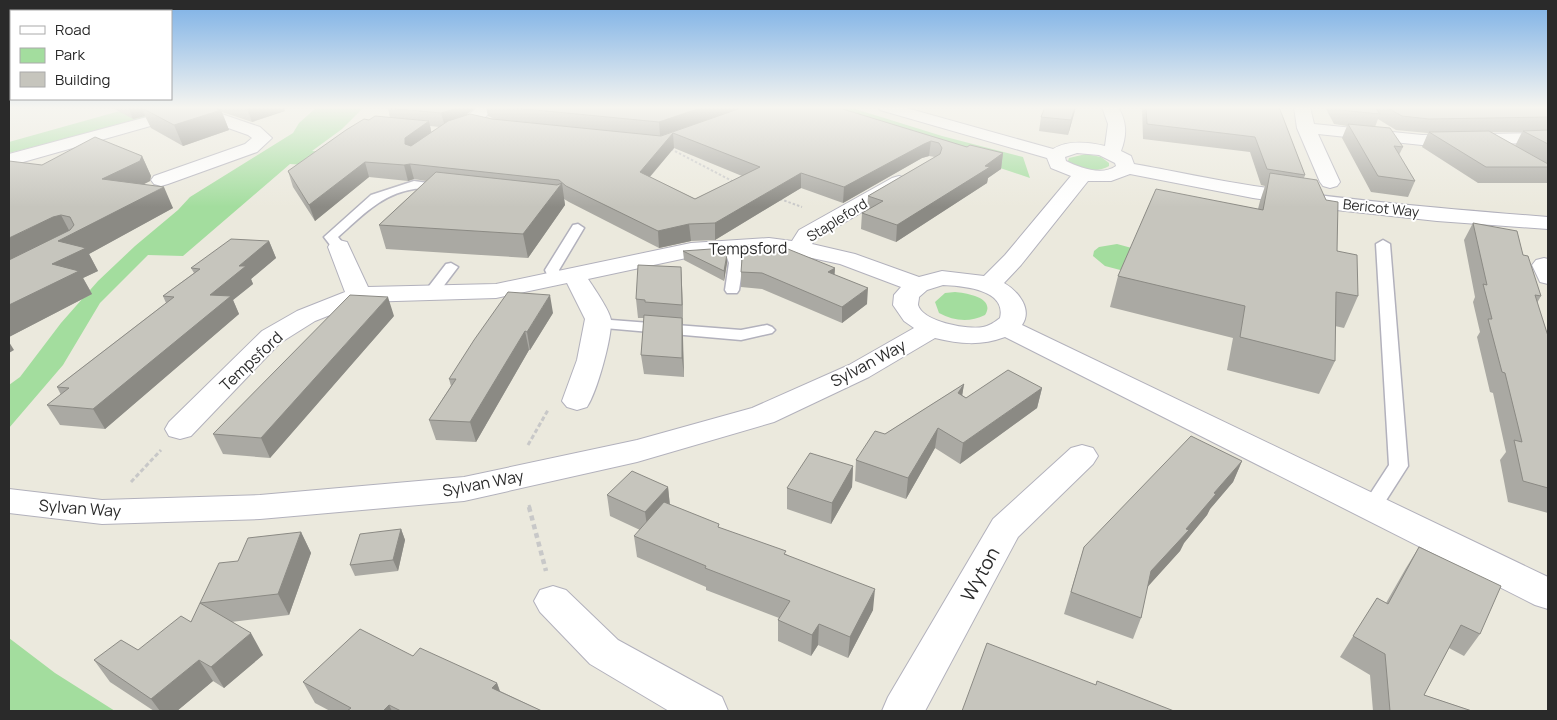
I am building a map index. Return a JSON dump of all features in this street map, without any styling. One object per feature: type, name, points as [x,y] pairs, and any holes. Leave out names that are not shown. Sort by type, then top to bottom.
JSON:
[{"type":"street","points":[[9,160],[79,141]]},
{"type":"street","points":[[161,180],[251,148],[260,141]]},
{"type":"street","name":"Bericot Way","points":[[1005,141],[1055,155],[1058,164],[1083,174],[1106,176],[1123,171],[1126,168],[1252,192],[1468,218],[1548,224]]},
{"type":"street","points":[[1111,153],[1116,141]]},
{"type":"street","points":[[1312,141],[1330,182]]},
{"type":"street","points":[[1486,141],[1517,157]]},
{"type":"street","points":[[1055,155],[1066,149],[1077,148],[1111,153],[1124,160],[1126,168]]},
{"type":"street","name":"Stapleford","points":[[798,248],[807,235],[913,174]]},
{"type":"street","points":[[988,285],[1012,260],[1083,174]]},
{"type":"street","name":"Tempsford","points":[[180,429],[271,337],[306,316],[359,295],[496,292],[691,250],[769,245],[798,248],[847,259],[918,285]]},
{"type":"street","points":[[339,247],[359,295]]},
{"type":"street","points":[[565,278],[598,319],[591,360],[577,401]]},
{"type":"street","points":[[958,278],[988,285],[1010,300],[1014,310],[1013,319],[1006,327],[994,333],[980,336],[963,336],[932,329],[917,321],[908,312],[905,302],[909,293],[918,285],[929,281],[958,278]]},
{"type":"street","points":[[1006,327],[1548,594]]},
{"type":"street","name":"Sylvan Way","points":[[9,501],[102,512],[260,507],[464,489],[637,450],[763,415],[859,371],[932,329]]},
{"type":"street","name":"Wyton","points":[[903,711],[1005,528],[1082,456]]},
{"type":"street","points":[[553,601],[604,652],[707,711]]},
{"type":"lane","points":[[339,247],[331,237],[375,198],[414,185],[453,190]]},
{"type":"lane","points":[[565,278],[552,270],[578,228]]},
{"type":"lane","points":[[1371,508],[1399,466],[1383,244]]},
{"type":"lane","points":[[730,246],[736,263],[732,290]]},
{"type":"lane","points":[[431,293],[451,266]]},
{"type":"lane","points":[[598,324],[741,335],[767,330]]},
{"type":"path","points":[[670,148],[738,183]]},
{"type":"path","points":[[773,196],[836,219]]},
{"type":"path","points":[[102,512],[180,429]]},
{"type":"green space","points":[[14,141],[58,141],[9,153],[9,142]]},
{"type":"green space","points":[[281,141],[326,141],[312,151],[431,162],[420,172],[290,164],[183,256],[148,255],[100,303],[63,365],[9,428],[9,385],[20,377],[61,323],[98,281],[135,246],[178,210],[190,197]]},
{"type":"green space","points":[[918,141],[960,141],[1023,157],[1030,178]]},
{"type":"green space","points":[[1086,154],[1101,157],[1109,163],[1109,166],[1088,170],[1077,167],[1068,161],[1069,158]]},
{"type":"green space","points":[[1117,244],[1139,250],[1128,272],[1105,266],[1093,256],[1094,251],[1099,247]]},
{"type":"green space","points":[[955,292],[973,295],[984,301],[987,304],[985,315],[979,318],[962,320],[950,318],[939,313],[935,302],[945,293]]},
{"type":"green space","points":[[9,638],[55,673],[115,711],[9,711]]},
{"type":"building","points":[[88,141],[104,141],[142,156],[140,161],[102,179],[164,187],[58,241],[86,248],[52,264],[79,271],[9,305],[9,260],[70,230],[74,225],[70,217],[61,215],[9,238],[9,161],[42,165]]},
{"type":"building","points":[[331,141],[405,141],[405,144],[411,146],[419,141],[667,141],[640,172],[695,199],[760,167],[692,141],[946,141],[967,147],[970,145],[1003,153],[985,166],[990,167],[897,225],[862,213],[883,201],[868,196],[940,154],[942,148],[939,143],[931,141],[924,144],[844,187],[801,173],[715,223],[689,224],[658,231],[566,186],[559,180],[410,164],[365,162],[309,205],[288,171]]},
{"type":"building","points":[[1256,141],[1292,141],[1305,175],[1267,169]]},
{"type":"building","points":[[1358,141],[1399,141],[1403,147],[1394,146],[1415,181],[1378,176]]},
{"type":"building","points":[[1443,141],[1506,141],[1548,164],[1548,167],[1486,167]]},
{"type":"building","points":[[436,172],[557,185],[562,183],[523,234],[379,225]]},
{"type":"building","points":[[1270,173],[1317,180],[1326,200],[1338,202],[1337,251],[1357,255],[1358,296],[1336,292],[1335,361],[1240,337],[1245,306],[1118,276],[1156,189],[1263,210]]},
{"type":"building","points":[[1473,223],[1517,231],[1523,255],[1528,256],[1541,296],[1535,295],[1548,336],[1548,488],[1523,481],[1514,440],[1522,442],[1505,373],[1502,372],[1488,319],[1492,319],[1483,284],[1487,285]]},
{"type":"building","points":[[231,239],[269,241],[239,266],[246,266],[210,295],[231,296],[93,409],[47,405],[69,388],[57,387],[174,297],[163,296],[200,269],[191,268]]},
{"type":"building","points":[[743,245],[783,247],[835,268],[828,272],[868,288],[842,307],[762,273],[741,272]]},
{"type":"building","points":[[725,250],[727,254],[724,271],[683,251]]},
{"type":"building","points":[[638,265],[681,267],[682,305],[645,302],[645,300],[636,299]]},
{"type":"building","points":[[508,292],[550,295],[527,332],[525,331],[470,422],[429,420],[456,379],[449,379]]},
{"type":"building","points":[[350,295],[388,297],[261,438],[213,434]]},
{"type":"building","points":[[644,315],[682,318],[682,358],[641,355]]},
{"type":"building","points":[[1008,370],[1042,388],[963,443],[938,428],[908,478],[856,460],[875,431],[885,434],[964,384],[958,393],[966,398]]},
{"type":"building","points":[[1191,436],[1242,461],[1186,529],[1189,530],[1151,571],[1141,618],[1071,592],[1084,547]]},
{"type":"building","points":[[810,453],[853,466],[832,503],[787,488]]},
{"type":"building","points":[[632,471],[668,487],[645,512],[607,495]]},
{"type":"building","points":[[664,502],[719,524],[718,527],[786,551],[784,554],[875,589],[850,637],[819,624],[812,635],[778,620],[790,601],[705,568],[706,566],[634,536]]},
{"type":"building","points":[[401,529],[393,560],[350,565],[360,534]]},
{"type":"building","points":[[301,532],[278,594],[200,603],[219,563],[238,561],[248,538]]},
{"type":"building","points":[[1419,547],[1501,586],[1480,634],[1461,625],[1424,695],[1472,711],[1390,711],[1385,654],[1353,636],[1377,598],[1388,604]]},
{"type":"building","points":[[200,603],[251,633],[211,667],[199,660],[151,699],[94,660],[121,640],[138,650],[181,616],[191,622]]},
{"type":"building","points":[[360,629],[413,656],[420,648],[497,683],[492,688],[542,711],[401,711],[389,705],[383,711],[347,711],[351,708],[303,682]]},
{"type":"building","points":[[987,643],[1096,685],[1097,681],[1174,711],[962,711]]}]
